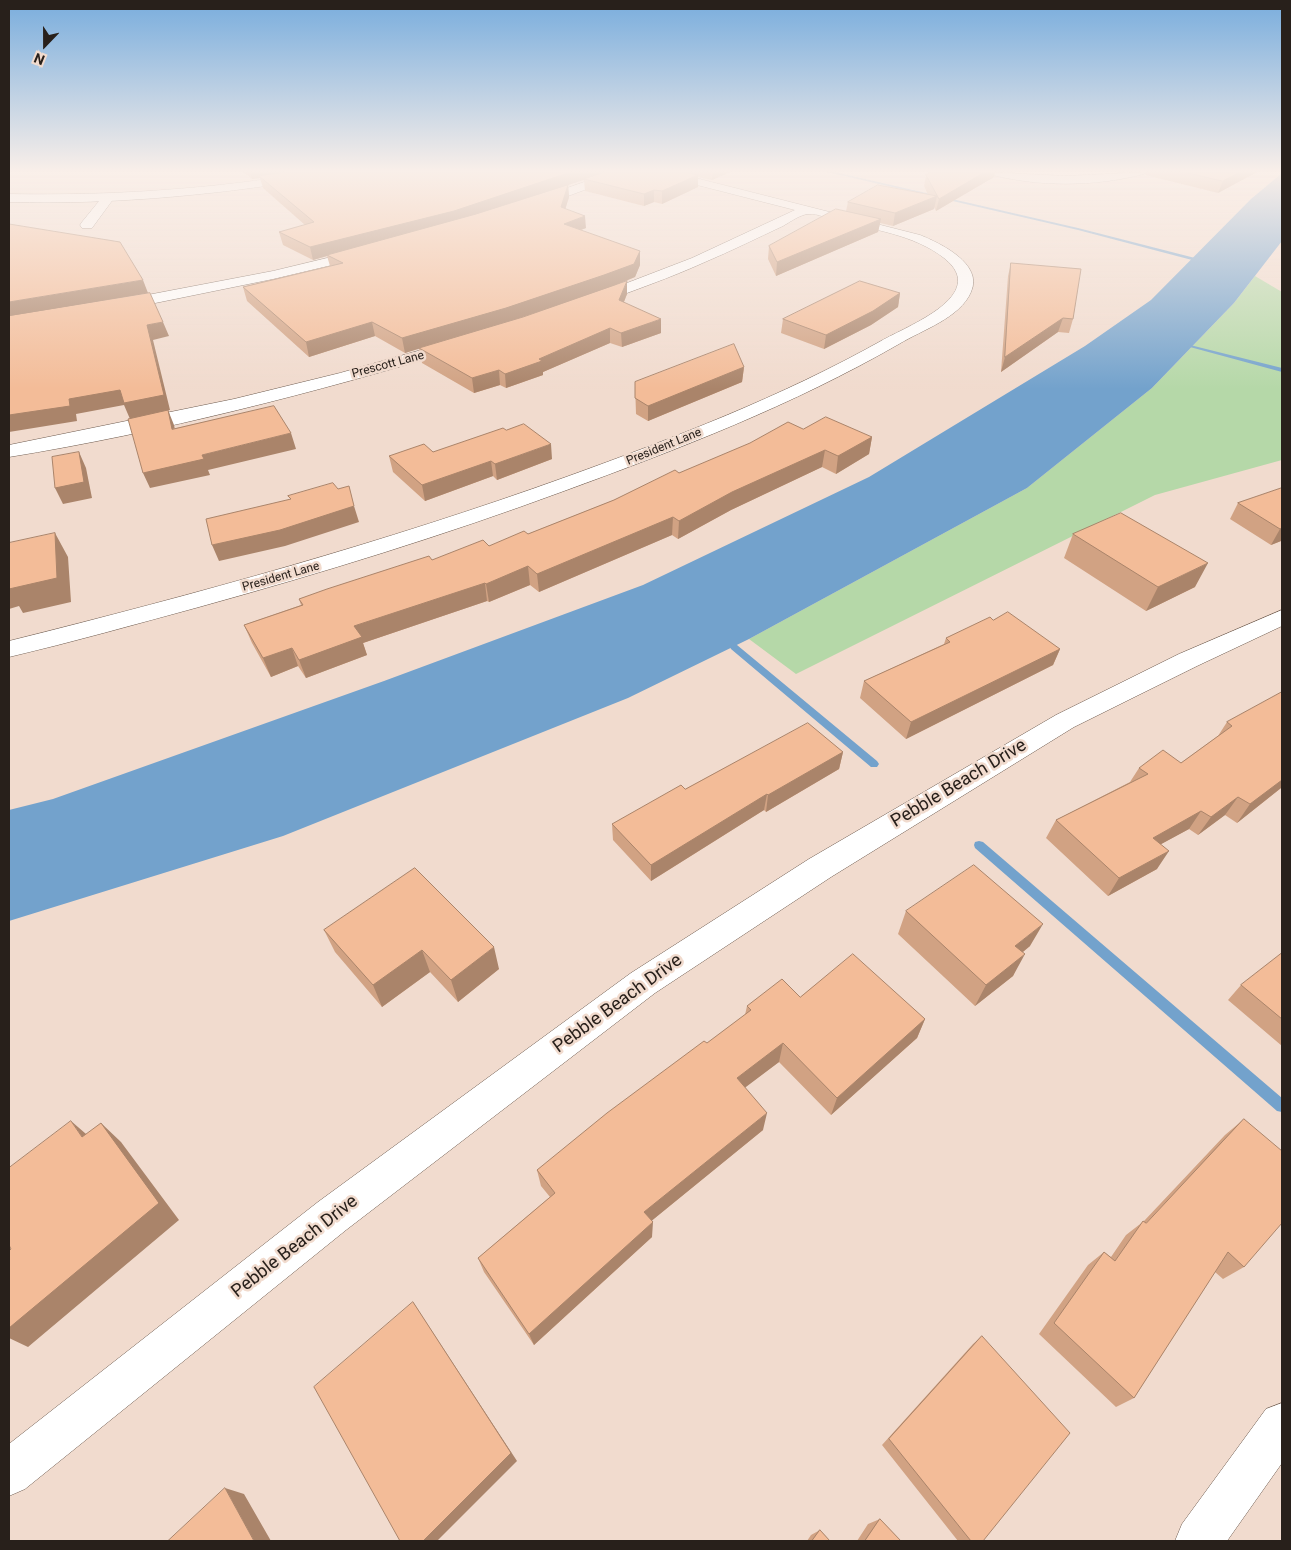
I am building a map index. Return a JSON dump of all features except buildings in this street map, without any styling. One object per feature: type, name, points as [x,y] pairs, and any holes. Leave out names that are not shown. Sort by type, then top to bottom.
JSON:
[{"type":"street","points":[[578,306],[697,262],[734,244]]},
{"type":"street","name":"President Lane","points":[[9,649],[224,594],[340,560],[464,520],[622,464],[745,414],[842,368],[950,308],[964,293],[965,278],[958,264],[929,244]]},
{"type":"street","points":[[106,308],[264,276],[376,250]]},
{"type":"street","name":"Prescott Lane","points":[[9,451],[138,425],[286,391],[468,342]]},
{"type":"street","name":"Pebble Beach Drive","points":[[9,1473],[332,1216],[643,983],[820,868],[941,794],[1065,722],[1188,660],[1282,617]]},
{"type":"street","points":[[1199,1541],[1282,1425]]},
{"type":"green space","points":[[1255,276],[1282,292],[1282,460],[1155,495],[796,674],[749,639],[1027,488],[1152,388],[1234,303]]},
{"type":"water","points":[[1206,244],[1279,244],[1234,303],[1152,388],[1027,488],[749,639],[628,698],[283,836],[9,921],[9,810],[53,799],[384,681],[643,585],[869,477],[1085,346],[1151,300]]},
{"type":"waterway","points":[[1138,244],[1192,258]]},
{"type":"waterway","points":[[1192,346],[1282,370]]},
{"type":"waterway","points":[[734,647],[874,764]]},
{"type":"waterway","points":[[979,845],[1282,1106]]}]
